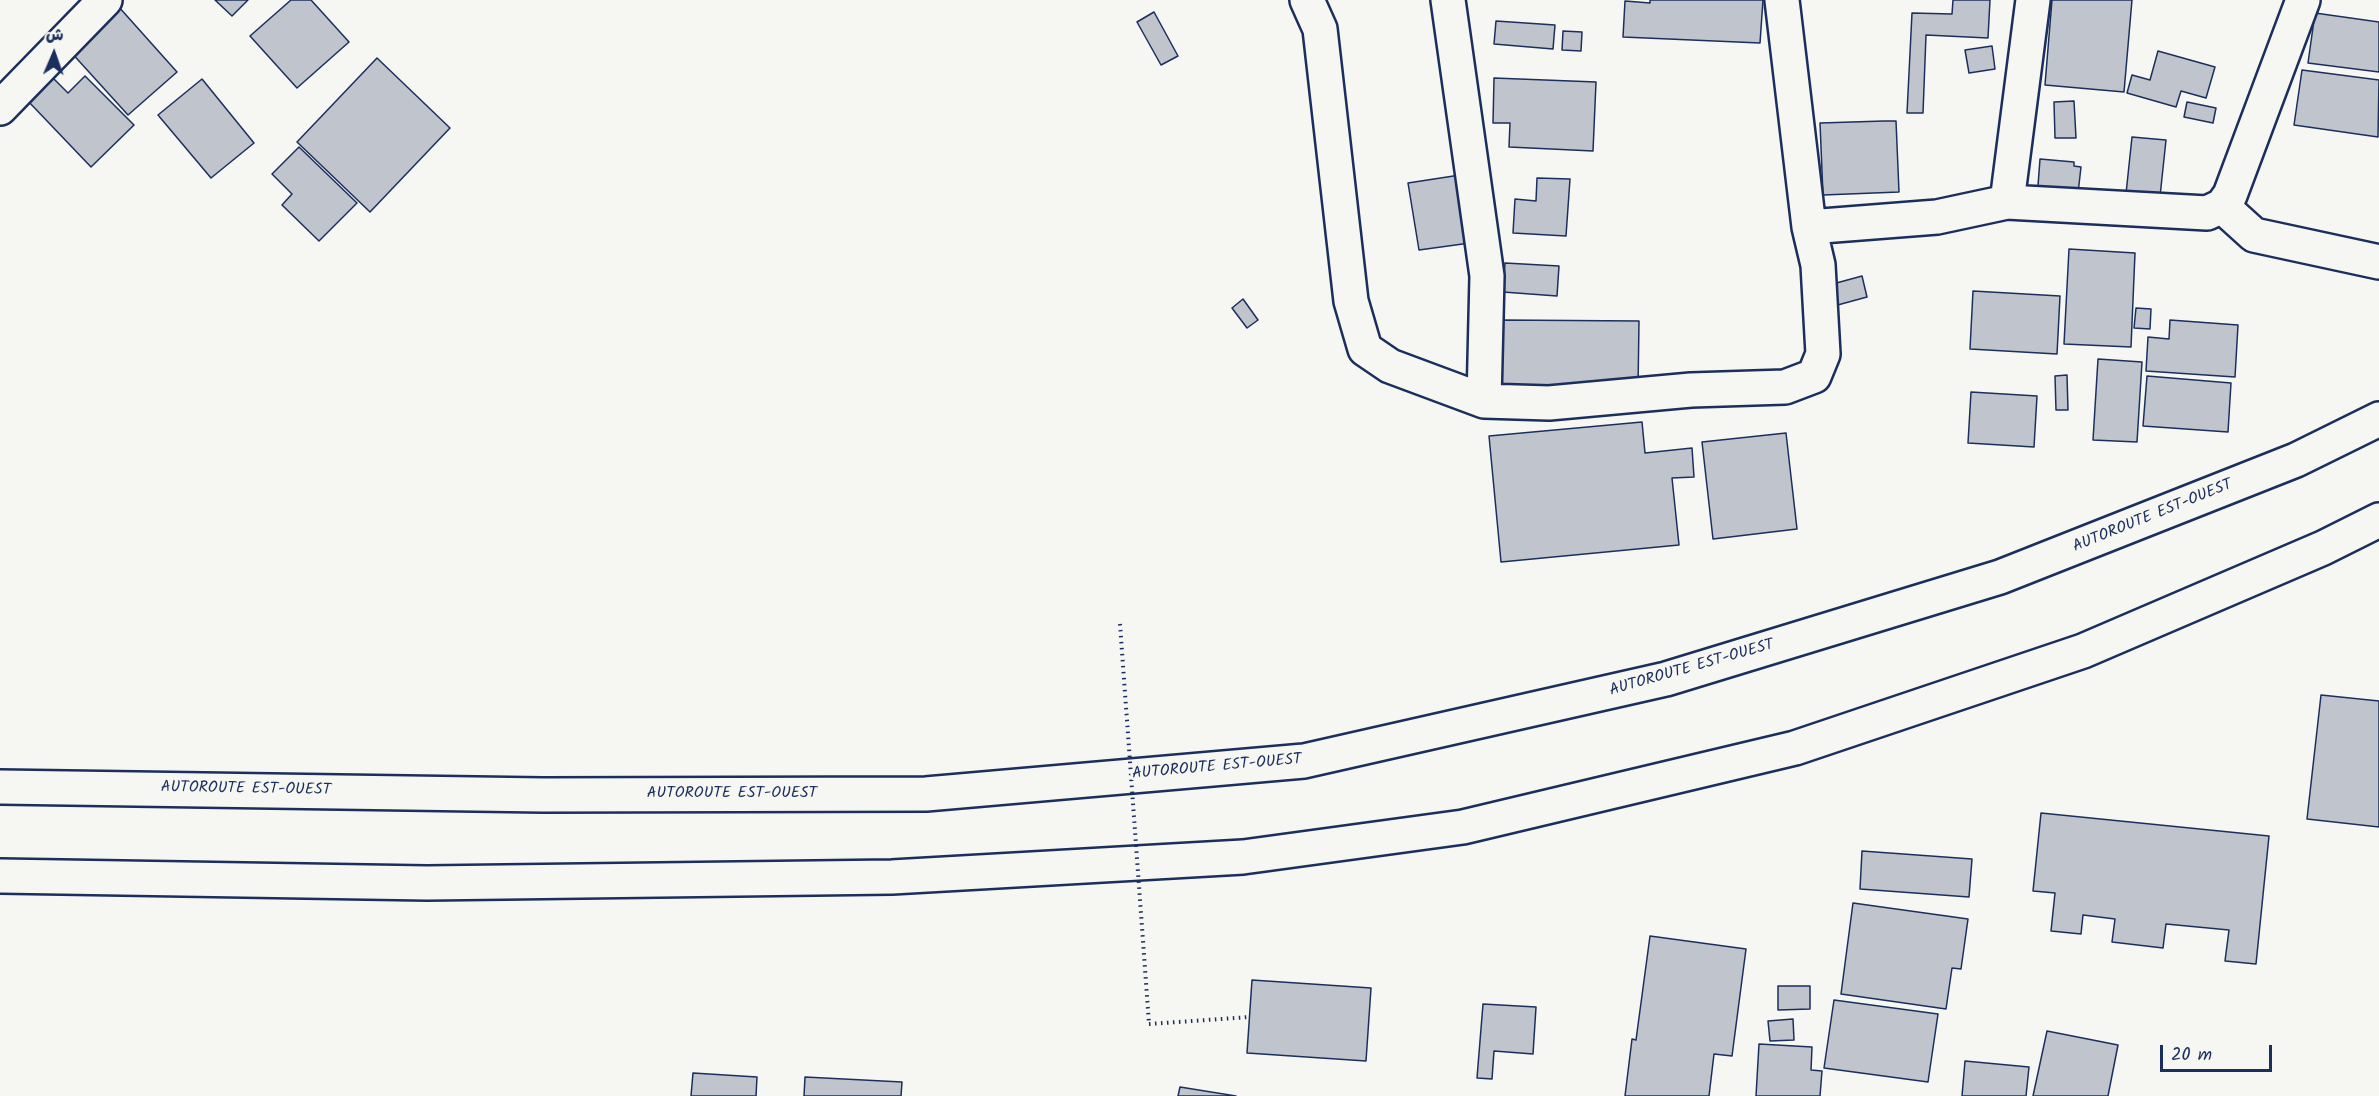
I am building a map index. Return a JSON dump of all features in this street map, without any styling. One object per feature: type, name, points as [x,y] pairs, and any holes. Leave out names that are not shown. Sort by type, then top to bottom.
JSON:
[{"type":"main road","points":[[0,108],[105,0]]},
{"type":"main road","points":[[1307,0],[1320,28],[1352,301],[1365,349],[1390,366],[1484,401],[1549,403],[1691,390],[1785,387],[1814,376],[1823,354],[1818,265],[1809,227],[1782,0]]},
{"type":"main road","points":[[1448,0],[1486,276],[1484,401]]},
{"type":"main road","points":[[2007,202],[2033,0]]},
{"type":"main road","points":[[1809,227],[1937,217],[2007,202],[2207,213],[2222,206],[2230,195],[2303,0]]},
{"type":"main road","points":[[2222,206],[2254,235],[2379,262]]},
{"type":"main road","name":"AUTOROUTE EST-OUEST","points":[[0,787],[543,795],[926,794],[1304,761],[1666,679],[2000,577],[2296,460],[2379,419]]},
{"type":"main road","points":[[0,876],[427,883],[892,877],[1243,857],[1463,827],[1795,748],[2083,651],[2323,548],[2379,520]]},
{"type":"path","points":[[1120,624],[1149,1024],[1250,1017]]},
{"type":"building","points":[[215,0],[248,0],[232,16]]},
{"type":"building","points":[[291,0],[311,0],[349,42],[297,88],[250,36]]},
{"type":"building","points":[[1650,0],[1763,0],[1760,43],[1623,37],[1625,1],[1650,3]]},
{"type":"building","points":[[1953,0],[1990,0],[1988,38],[1926,35],[1923,113],[1907,113],[1912,13],[1952,14]]},
{"type":"building","points":[[2052,0],[2132,0],[2124,92],[2045,85]]},
{"type":"building","points":[[118,6],[177,72],[128,115],[69,50]]},
{"type":"building","points":[[1154,12],[1178,56],[1161,65],[1137,22]]},
{"type":"building","points":[[2315,13],[2379,22],[2379,72],[2308,63]]},
{"type":"building","points":[[1496,21],[1555,25],[1553,49],[1494,44]]},
{"type":"building","points":[[1563,31],[1582,32],[1581,51],[1562,50]]},
{"type":"building","points":[[1992,46],[1995,69],[1969,73],[1965,50]]},
{"type":"building","points":[[2158,51],[2215,67],[2206,98],[2181,91],[2176,107],[2127,93],[2132,75],[2150,80]]},
{"type":"building","points":[[377,58],[450,128],[370,212],[297,142]]},
{"type":"building","points":[[2302,70],[2379,80],[2378,137],[2294,125]]},
{"type":"building","points":[[51,76],[68,93],[85,76],[134,125],[91,167],[27,100]]},
{"type":"building","points":[[1494,78],[1596,82],[1593,151],[1509,147],[1510,123],[1493,123]]},
{"type":"building","points":[[202,79],[254,143],[211,178],[158,115]]},
{"type":"building","points":[[2074,101],[2076,138],[2055,138],[2054,102]]},
{"type":"building","points":[[2187,102],[2216,108],[2213,123],[2184,117]]},
{"type":"building","points":[[1896,121],[1899,192],[1823,195],[1820,123]]},
{"type":"building","points":[[2132,137],[2166,140],[2159,206],[2125,203]]},
{"type":"building","points":[[299,147],[357,203],[319,241],[282,205],[292,194],[272,174]]},
{"type":"building","points":[[2040,159],[2074,162],[2074,166],[2081,167],[2077,202],[2037,199]]},
{"type":"building","points":[[1460,175],[1470,243],[1419,250],[1408,183]]},
{"type":"building","points":[[1537,178],[1570,179],[1566,236],[1513,233],[1515,199],[1536,201]]},
{"type":"building","points":[[2069,249],[2135,253],[2131,347],[2064,344]]},
{"type":"building","points":[[1505,263],[1559,266],[1557,296],[1503,292]]},
{"type":"building","points":[[1862,276],[1867,297],[1834,306],[1829,285]]},
{"type":"building","points":[[1973,291],[2060,296],[2057,354],[1970,349]]},
{"type":"building","points":[[1243,299],[1258,320],[1247,328],[1232,308]]},
{"type":"building","points":[[2136,308],[2151,309],[2150,329],[2134,328]]},
{"type":"building","points":[[1502,320],[1639,321],[1638,389],[1501,387]]},
{"type":"building","points":[[2170,320],[2238,325],[2235,377],[2146,371],[2148,337],[2169,339]]},
{"type":"building","points":[[2098,359],[2142,362],[2137,442],[2093,440]]},
{"type":"building","points":[[2067,375],[2068,410],[2056,410],[2055,376]]},
{"type":"building","points":[[2147,376],[2231,383],[2228,432],[2143,426]]},
{"type":"building","points":[[1971,392],[2037,396],[2034,447],[1968,443]]},
{"type":"building","points":[[1642,422],[1645,453],[1692,448],[1694,477],[1672,478],[1679,545],[1501,562],[1489,436]]},
{"type":"building","points":[[1786,433],[1797,529],[1713,539],[1702,442]]},
{"type":"building","points":[[2321,695],[2379,701],[2379,827],[2307,819]]},
{"type":"building","points":[[2041,813],[2269,836],[2256,964],[2225,961],[2229,930],[2166,924],[2163,948],[2112,942],[2115,919],[2083,915],[2081,934],[2051,931],[2055,893],[2033,891]]},
{"type":"building","points":[[1862,851],[1972,859],[1969,897],[1860,889]]},
{"type":"building","points":[[1853,903],[1968,919],[1961,969],[1952,968],[1946,1009],[1841,994]]},
{"type":"building","points":[[1650,936],[1746,949],[1732,1056],[1714,1054],[1709,1096],[1625,1096],[1632,1039],[1636,1040]]},
{"type":"building","points":[[1252,980],[1371,988],[1366,1061],[1247,1053]]},
{"type":"building","points":[[1778,986],[1810,986],[1810,1009],[1778,1010]]},
{"type":"building","points":[[1834,1000],[1938,1014],[1928,1082],[1824,1068]]},
{"type":"building","points":[[1483,1004],[1536,1007],[1533,1054],[1494,1051],[1492,1079],[1477,1078]]},
{"type":"building","points":[[1793,1019],[1794,1040],[1770,1041],[1768,1021]]},
{"type":"building","points":[[2047,1031],[2118,1045],[2108,1096],[2033,1096]]},
{"type":"building","points":[[1759,1044],[1812,1047],[1811,1070],[1822,1071],[1820,1096],[1756,1096]]},
{"type":"building","points":[[1965,1061],[2029,1067],[2026,1096],[1962,1096]]},
{"type":"building","points":[[693,1073],[757,1077],[756,1096],[691,1096]]},
{"type":"building","points":[[805,1077],[902,1082],[901,1096],[804,1096]]},
{"type":"building","points":[[1180,1087],[1236,1096],[1178,1096]]}]
